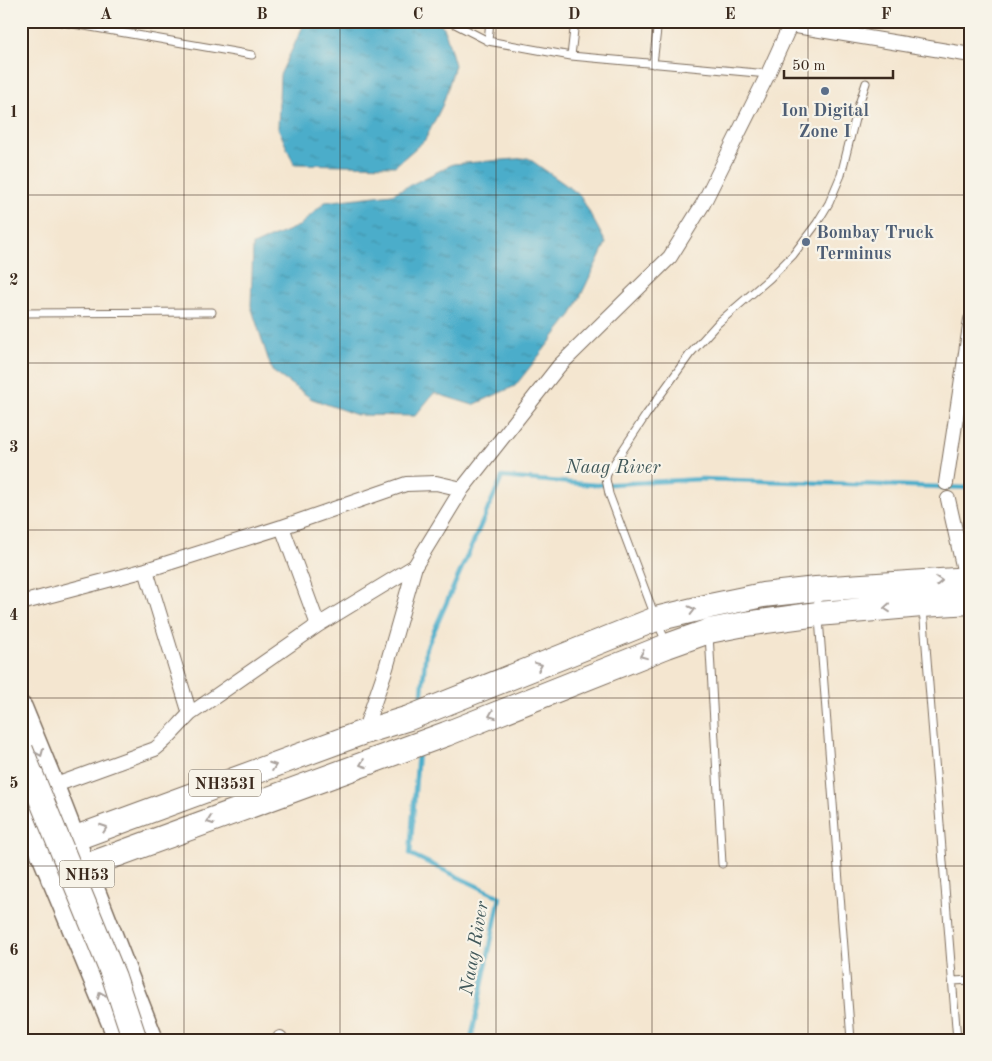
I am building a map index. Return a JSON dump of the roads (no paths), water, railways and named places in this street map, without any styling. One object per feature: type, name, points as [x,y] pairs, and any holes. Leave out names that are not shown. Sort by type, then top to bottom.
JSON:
[{"type":"highway","points":[[656,619],[763,595],[816,589],[968,579]]},
{"type":"highway","points":[[668,646],[709,631],[745,624],[818,614],[971,602]]},
{"type":"highway","name":"NH353I","points":[[42,853],[73,839],[364,732],[419,714],[656,619]]},
{"type":"highway","name":"NH353I","points":[[53,878],[418,744],[668,646]]},
{"type":"highway","points":[[21,750],[114,978],[135,1040]]},
{"type":"main road","name":"NH53","points":[[21,708],[152,1040]]},
{"type":"main road","name":"NH53","points":[[22,805],[120,1040]]},
{"type":"street","points":[[364,732],[386,668],[415,566],[462,489],[559,366],[670,256],[704,204],[791,23],[971,55]]},
{"type":"street","points":[[946,483],[971,320]]},
{"type":"street","points":[[21,603],[146,570],[282,527],[406,484],[436,483],[462,489]]},
{"type":"street","points":[[948,499],[968,579]]},
{"type":"street","points":[[282,527],[318,625]]},
{"type":"street","points":[[53,786],[155,749],[165,742],[190,714],[318,625],[415,566]]},
{"type":"street","points":[[146,570],[190,714]]},
{"type":"lane","points":[[56,21],[252,55]]},
{"type":"lane","points":[[449,21],[488,41],[571,56],[768,74]]},
{"type":"lane","points":[[488,41],[490,21]]},
{"type":"lane","points":[[571,56],[574,21]]},
{"type":"lane","points":[[653,64],[658,21]]},
{"type":"lane","points":[[668,646],[607,490],[607,474],[690,354],[718,323],[770,278],[793,255],[817,223],[829,203],[841,175],[866,83]]},
{"type":"lane","points":[[21,313],[212,312]]},
{"type":"lane","points":[[946,483],[948,499]]},
{"type":"lane","points":[[816,589],[851,1040]]},
{"type":"lane","points":[[922,605],[957,1040]]},
{"type":"lane","points":[[709,631],[722,864]]},
{"type":"lane","points":[[952,982],[971,980]]},
{"type":"water","points":[[435,21],[444,27],[455,65],[443,104],[425,140],[395,166],[294,164],[278,128],[280,75],[305,22]]},
{"type":"water","points":[[528,158],[580,195],[606,243],[572,314],[515,386],[473,405],[434,393],[415,416],[357,415],[312,399],[272,371],[251,306],[253,245],[299,226],[325,202],[392,194],[453,164]]},
{"type":"waterway","name":"Naag River","points":[[421,704],[426,649],[502,477],[596,485],[702,479],[971,488]]},
{"type":"waterway","name":"Naag River","points":[[418,752],[410,854],[500,897],[471,1040]]},
{"type":"place","name":"Ion Digital Zone I","points":[[825,91]]},
{"type":"place","name":"Bombay Truck Terminus","points":[[806,242]]}]
